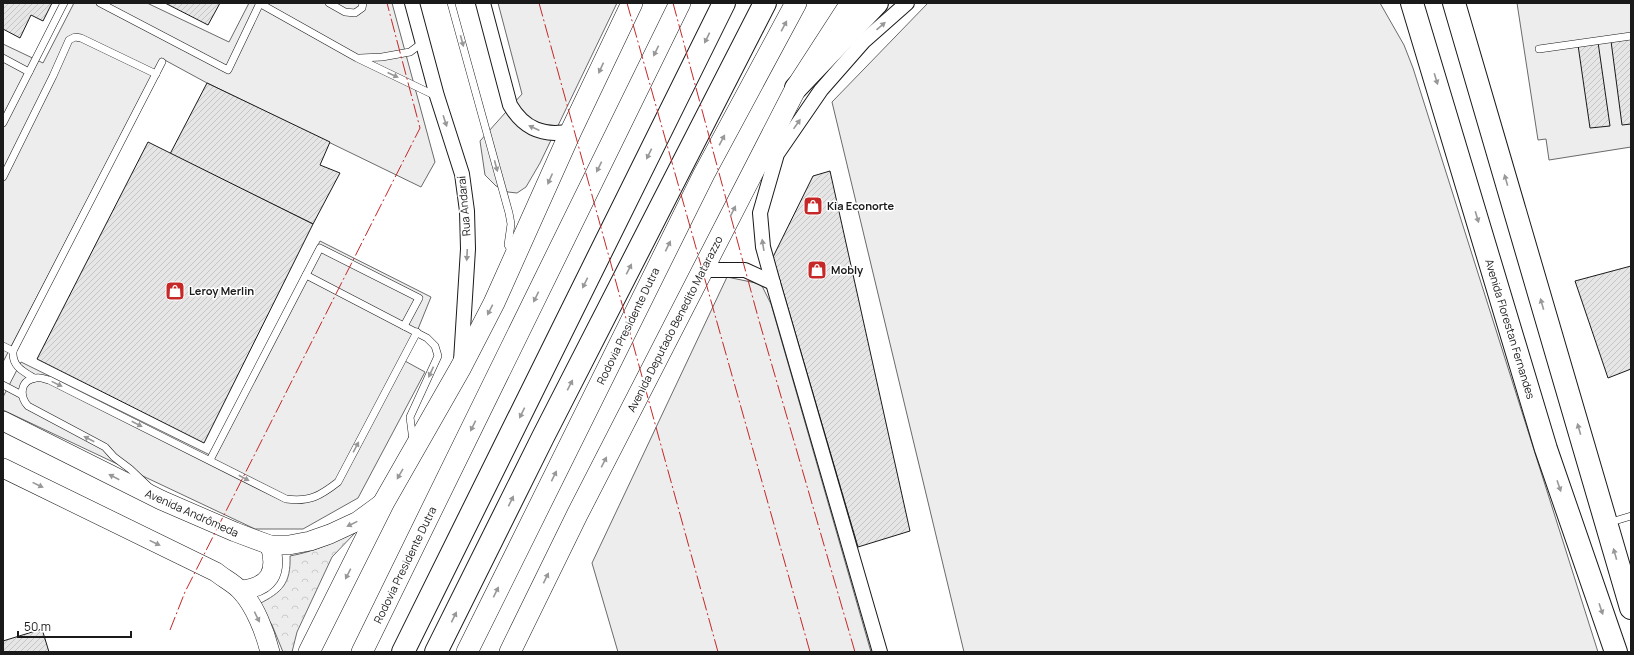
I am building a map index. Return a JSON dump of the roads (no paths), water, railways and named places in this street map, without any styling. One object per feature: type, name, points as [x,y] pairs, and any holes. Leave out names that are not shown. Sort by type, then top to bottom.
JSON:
[{"type":"highway","points":[[403,652],[724,3]]},
{"type":"highway","points":[[436,652],[540,444],[765,3]]},
{"type":"highway","points":[[796,88],[877,3]]},
{"type":"highway","points":[[1401,3],[1424,42]]},
{"type":"highway","name":"Avenida Florestan Fernandes","points":[[1412,3],[1546,449],[1616,652]]},
{"type":"highway","points":[[1454,3],[1631,608]]},
{"type":"main road","points":[[309,652],[384,502],[414,452],[461,367],[494,303],[571,131],[632,3]]},
{"type":"main road","name":"Rodovia Presidente Dutra","points":[[362,652],[680,3]]},
{"type":"main road","name":"Rodovia Presidente Dutra","points":[[467,652],[700,182],[796,3]]},
{"type":"main road","name":"Avenida Deputado Benedito Matarazzo","points":[[510,652],[580,508],[796,88],[851,3]]},
{"type":"main road","name":"Avenida Andrômeda","points":[[3,421],[160,500],[234,532],[270,545],[310,541],[330,534],[358,521],[384,502]]},
{"type":"main road","points":[[3,468],[216,572],[241,590],[266,636],[270,652]]},
{"type":"main road","points":[[241,590],[254,588],[268,580],[273,566],[273,555],[270,545]]},
{"type":"main road","points":[[507,652],[522,626]]},
{"type":"street","name":"Rua Andaraí","points":[[412,3],[437,96],[462,174],[467,211],[468,249],[461,367]]},
{"type":"street","points":[[483,3],[510,104],[515,113],[521,120],[536,130],[554,134],[571,131]]},
{"type":"street","points":[[880,652],[763,247],[760,213],[777,154],[821,90],[864,41],[907,3]]},
{"type":"street","points":[[702,270],[744,270],[773,283]]},
{"type":"lane","points":[[3,123],[64,3]]},
{"type":"lane","points":[[100,3],[228,70],[259,3],[358,58],[437,96]]},
{"type":"lane","points":[[329,3],[345,12],[355,13],[362,8],[363,3]]},
{"type":"lane","points":[[451,3],[509,213],[510,224],[508,246],[515,257]]},
{"type":"lane","points":[[1539,49],[1631,36]]},
{"type":"lane","points":[[3,177],[53,76],[69,40],[75,37],[81,38],[156,74]]},
{"type":"lane","points":[[358,58],[382,57],[410,52],[422,43]]},
{"type":"lane","points":[[3,58],[29,72]]},
{"type":"lane","points":[[162,62],[13,351],[12,358],[17,368],[34,378],[49,380],[286,499],[300,501],[314,498],[338,482],[416,332]]},
{"type":"lane","points":[[210,460],[320,248],[419,298],[404,326]]},
{"type":"lane","points":[[306,275],[416,332],[431,341],[438,351],[438,356],[410,417],[414,452]]},
{"type":"lane","points":[[3,346],[13,351]]},
{"type":"lane","points":[[34,378],[27,382],[23,387],[23,401],[28,406],[105,447],[119,462],[130,468],[145,481],[160,500]]},
{"type":"lane","points":[[3,384],[22,395]]},
{"type":"lane","points":[[1606,524],[1631,516]]},
{"type":"place","name":"Kia Econorte","points":[[813,206]]},
{"type":"place","name":"Mobly","points":[[817,270]]},
{"type":"place","name":"Leroy Merlin","points":[[175,291]]}]
